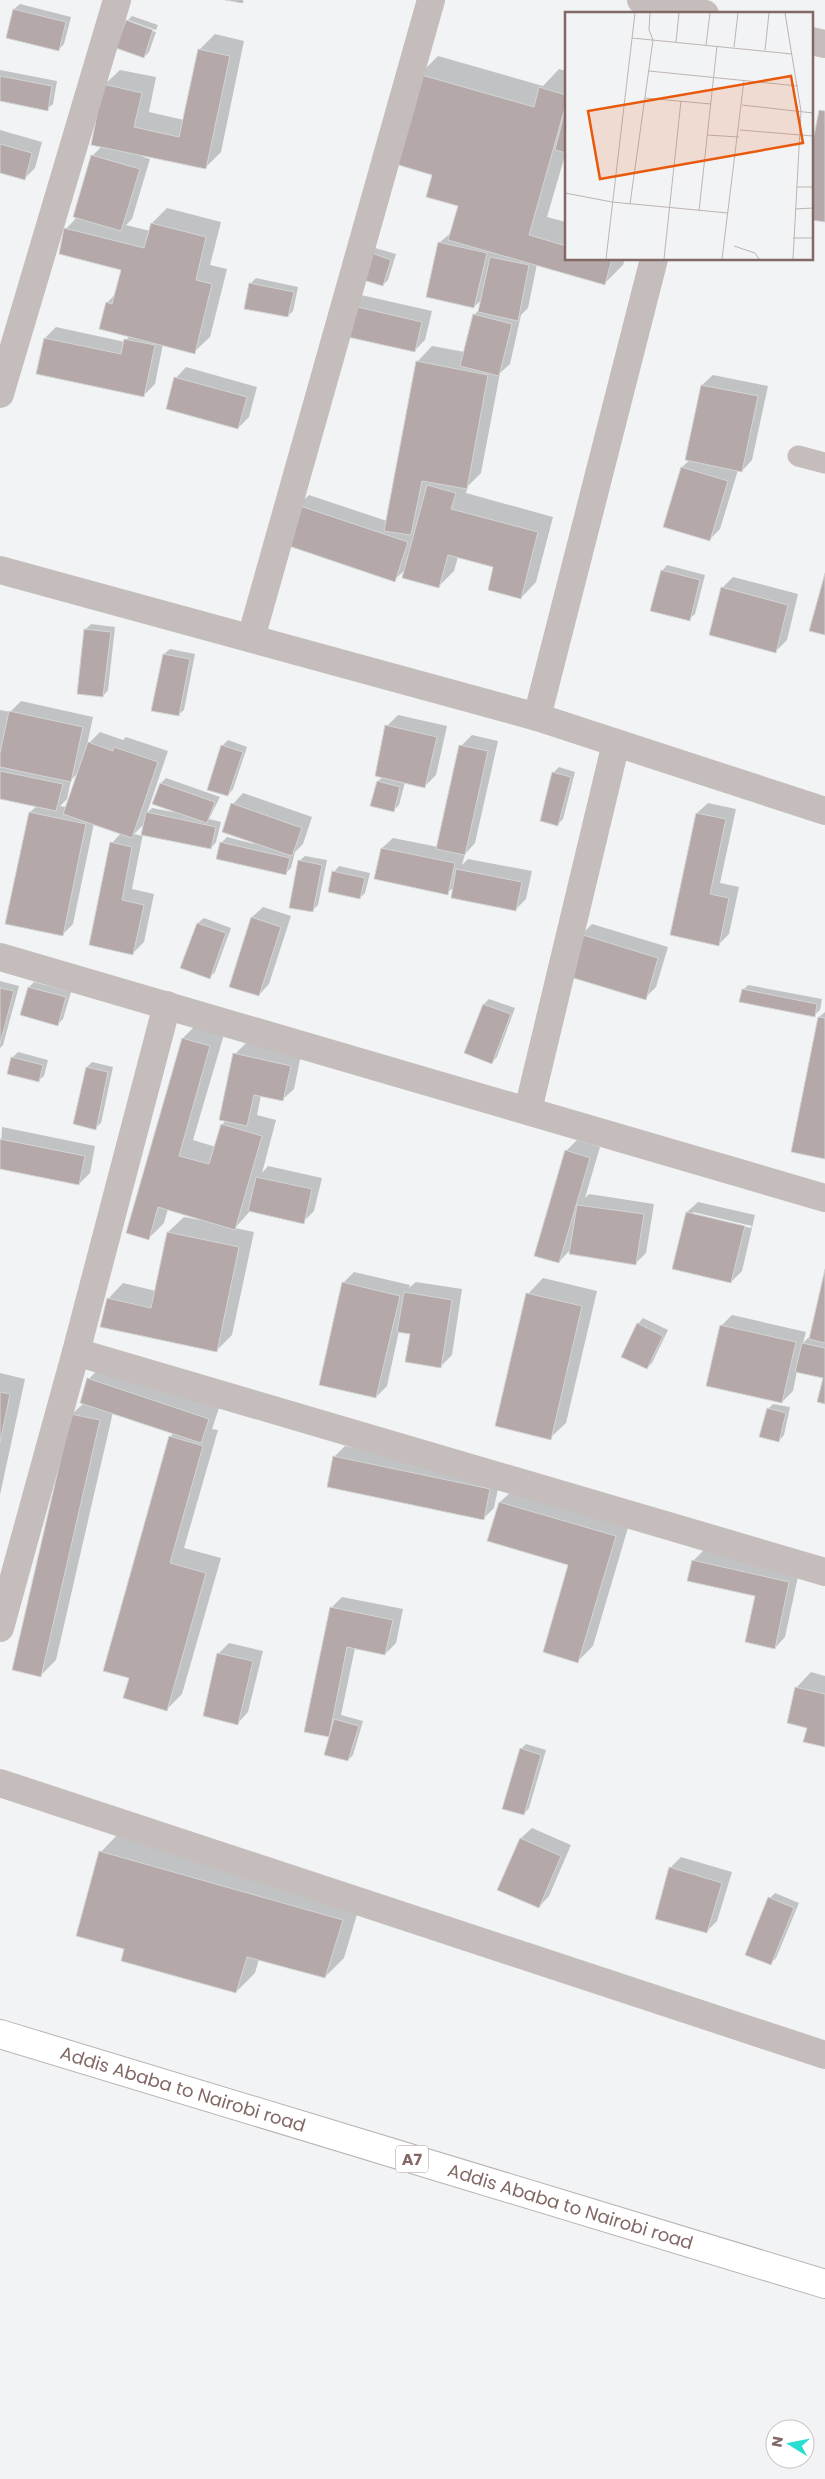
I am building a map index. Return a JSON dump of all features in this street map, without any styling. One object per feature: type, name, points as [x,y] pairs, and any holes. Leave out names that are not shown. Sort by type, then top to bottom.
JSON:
[{"type":"highway","name":"Addis Ababa to Nairobi road","points":[[0,2034],[825,2284]]},
{"type":"street","points":[[0,394],[117,0]]},
{"type":"street","points":[[251,638],[431,0]]},
{"type":"street","points":[[641,0],[696,12]]},
{"type":"street","points":[[812,41],[825,44]]},
{"type":"street","points":[[537,717],[654,260]]},
{"type":"street","points":[[0,570],[537,717],[825,811]]},
{"type":"street","points":[[528,1110],[616,743]]},
{"type":"street","points":[[0,957],[825,1198]]},
{"type":"street","points":[[0,1628],[76,1352],[167,1005]]},
{"type":"street","points":[[76,1352],[825,1572]]},
{"type":"street","points":[[0,1783],[825,2055]]},
{"type":"lane","points":[[798,456],[825,463]]},
{"type":"building","points":[[225,0],[243,0],[243,3]]},
{"type":"building","points":[[13,9],[66,22],[59,51],[6,38]]},
{"type":"building","points":[[126,20],[153,30],[144,58],[116,48]]},
{"type":"building","points":[[198,49],[230,56],[206,169],[91,145],[103,84],[142,93],[134,127],[179,137]]},
{"type":"building","points":[[418,74],[534,107],[539,87],[565,95],[565,108],[529,235],[565,246],[565,260],[612,260],[605,285],[448,240],[458,206],[426,197],[432,175],[392,163]]},
{"type":"building","points":[[0,76],[52,86],[48,111],[0,101]]},
{"type":"building","points":[[565,110],[565,153],[555,150]]},
{"type":"building","points":[[819,110],[825,111],[825,222],[812,220],[812,146]]},
{"type":"building","points":[[0,144],[32,153],[25,180],[0,173]]},
{"type":"building","points":[[91,155],[140,169],[121,231],[73,217]]},
{"type":"building","points":[[151,223],[206,237],[196,280],[212,284],[195,354],[99,329],[106,302],[112,304],[121,270],[59,254],[64,228],[144,248]]},
{"type":"building","points":[[438,242],[487,253],[474,308],[426,297]]},
{"type":"building","points":[[369,252],[391,260],[383,286],[360,279]]},
{"type":"building","points":[[490,257],[529,265],[518,321],[478,312]]},
{"type":"building","points":[[249,283],[294,292],[288,317],[244,309]]},
{"type":"building","points":[[349,305],[422,322],[415,352],[343,336]]},
{"type":"building","points":[[473,314],[512,324],[499,376],[460,366]]},
{"type":"building","points":[[44,338],[121,354],[124,339],[155,345],[144,397],[36,374]]},
{"type":"building","points":[[416,361],[488,375],[467,489],[422,481],[411,535],[384,531]]},
{"type":"building","points":[[174,377],[247,397],[238,429],[166,409]]},
{"type":"building","points":[[701,385],[758,396],[742,472],[685,460]]},
{"type":"building","points":[[681,467],[728,481],[710,541],[663,527]]},
{"type":"building","points":[[427,485],[456,493],[451,509],[538,532],[521,599],[488,590],[493,567],[448,555],[439,588],[402,578]]},
{"type":"building","points":[[297,505],[408,542],[395,582],[283,544]]},
{"type":"building","points":[[661,570],[700,580],[690,621],[650,611]]},
{"type":"building","points":[[825,573],[825,635],[809,631]]},
{"type":"building","points":[[721,587],[788,605],[776,653],[709,635]]},
{"type":"building","points":[[84,629],[111,632],[103,697],[77,694]]},
{"type":"building","points":[[163,654],[190,659],[179,716],[151,711]]},
{"type":"building","points":[[9,711],[83,727],[71,782],[0,767],[0,753]]},
{"type":"building","points":[[385,725],[437,737],[425,788],[375,776]]},
{"type":"building","points":[[88,742],[113,751],[114,747],[158,762],[132,838],[63,814]]},
{"type":"building","points":[[221,745],[243,752],[228,796],[207,790]]},
{"type":"building","points":[[459,745],[488,751],[465,855],[436,849]]},
{"type":"building","points":[[0,771],[63,784],[56,811],[0,799]]},
{"type":"building","points":[[552,772],[571,777],[558,826],[540,821]]},
{"type":"building","points":[[377,781],[400,787],[394,812],[370,806]]},
{"type":"building","points":[[160,783],[215,802],[207,823],[152,804]]},
{"type":"building","points":[[231,803],[302,828],[292,856],[222,832]]},
{"type":"building","points":[[29,812],[86,824],[63,936],[5,924]]},
{"type":"building","points":[[146,812],[216,827],[211,849],[141,835]]},
{"type":"building","points":[[696,813],[726,819],[710,894],[729,898],[719,946],[670,935]]},
{"type":"building","points":[[110,842],[132,847],[122,900],[144,905],[133,955],[89,945]]},
{"type":"building","points":[[220,842],[290,858],[286,875],[216,859]]},
{"type":"building","points":[[381,848],[455,863],[448,895],[374,879]]},
{"type":"building","points":[[298,860],[322,865],[313,912],[289,908]]},
{"type":"building","points":[[456,869],[522,882],[516,911],[451,898]]},
{"type":"building","points":[[332,871],[365,878],[360,899],[328,892]]},
{"type":"building","points":[[251,917],[281,927],[259,996],[229,987]]},
{"type":"building","points":[[197,923],[226,933],[210,979],[180,968]]},
{"type":"building","points":[[580,934],[658,958],[646,1000],[567,976]]},
{"type":"building","points":[[28,987],[66,997],[58,1026],[20,1015]]},
{"type":"building","points":[[0,988],[14,991],[0,1044]]},
{"type":"building","points":[[742,989],[817,1004],[815,1017],[739,1002]]},
{"type":"building","points":[[483,1004],[511,1014],[492,1064],[464,1053]]},
{"type":"building","points":[[818,1017],[825,1018],[825,1159],[791,1152]]},
{"type":"building","points":[[182,1038],[210,1046],[179,1156],[209,1164],[221,1124],[262,1136],[235,1230],[158,1207],[149,1240],[126,1233]]},
{"type":"building","points":[[233,1053],[291,1066],[283,1101],[254,1095],[247,1126],[219,1120]]},
{"type":"building","points":[[11,1057],[43,1065],[39,1082],[7,1074]]},
{"type":"building","points":[[86,1067],[108,1072],[96,1130],[73,1124]]},
{"type":"building","points":[[0,1139],[85,1156],[79,1185],[0,1169]]},
{"type":"building","points":[[565,1150],[590,1158],[559,1263],[534,1256]]},
{"type":"building","points":[[256,1177],[312,1189],[304,1224],[248,1211]]},
{"type":"building","points":[[577,1205],[644,1214],[636,1265],[569,1254]]},
{"type":"building","points":[[686,1212],[745,1226],[731,1283],[672,1269]]},
{"type":"building","points":[[167,1232],[239,1247],[217,1352],[100,1327],[107,1298],[151,1308]]},
{"type":"building","points":[[825,1269],[825,1343],[809,1339]]},
{"type":"building","points":[[342,1282],[400,1296],[376,1398],[319,1385]]},
{"type":"building","points":[[404,1292],[452,1300],[441,1368],[405,1362],[410,1334],[397,1332]]},
{"type":"building","points":[[526,1293],[582,1306],[551,1440],[495,1426]]},
{"type":"building","points":[[637,1323],[663,1336],[647,1369],[621,1357]]},
{"type":"building","points":[[720,1325],[796,1342],[782,1403],[706,1386]]},
{"type":"building","points":[[802,1343],[825,1348],[825,1404],[817,1402],[823,1378],[795,1372]]},
{"type":"building","points":[[87,1378],[209,1419],[201,1443],[80,1403]]},
{"type":"building","points":[[0,1392],[10,1394],[0,1443]]},
{"type":"building","points":[[767,1408],[786,1413],[779,1442],[759,1437]]},
{"type":"building","points":[[71,1414],[100,1420],[41,1677],[12,1670]]},
{"type":"building","points":[[169,1436],[203,1446],[170,1563],[206,1573],[167,1711],[123,1698],[129,1678],[103,1671]]},
{"type":"building","points":[[333,1456],[490,1489],[484,1520],[327,1487]]},
{"type":"building","points":[[499,1502],[616,1536],[578,1663],[543,1652],[568,1565],[487,1541]]},
{"type":"building","points":[[692,1560],[789,1582],[775,1649],[745,1642],[755,1596],[687,1581]]},
{"type":"building","points":[[330,1607],[393,1620],[385,1655],[347,1647],[329,1737],[304,1732]]},
{"type":"building","points":[[217,1653],[253,1661],[238,1725],[203,1716]]},
{"type":"building","points":[[795,1687],[825,1694],[825,1747],[803,1742],[807,1728],[787,1723]]},
{"type":"building","points":[[334,1719],[359,1726],[348,1761],[324,1755]]},
{"type":"building","points":[[520,1748],[541,1755],[524,1815],[502,1809]]},
{"type":"building","points":[[520,1838],[561,1856],[539,1908],[497,1890]]},
{"type":"building","points":[[99,1851],[343,1920],[325,1978],[247,1957],[236,1993],[121,1961],[124,1949],[76,1936]]},
{"type":"building","points":[[669,1867],[722,1883],[707,1933],[655,1919]]},
{"type":"building","points":[[768,1897],[794,1908],[771,1965],[745,1955]]}]
